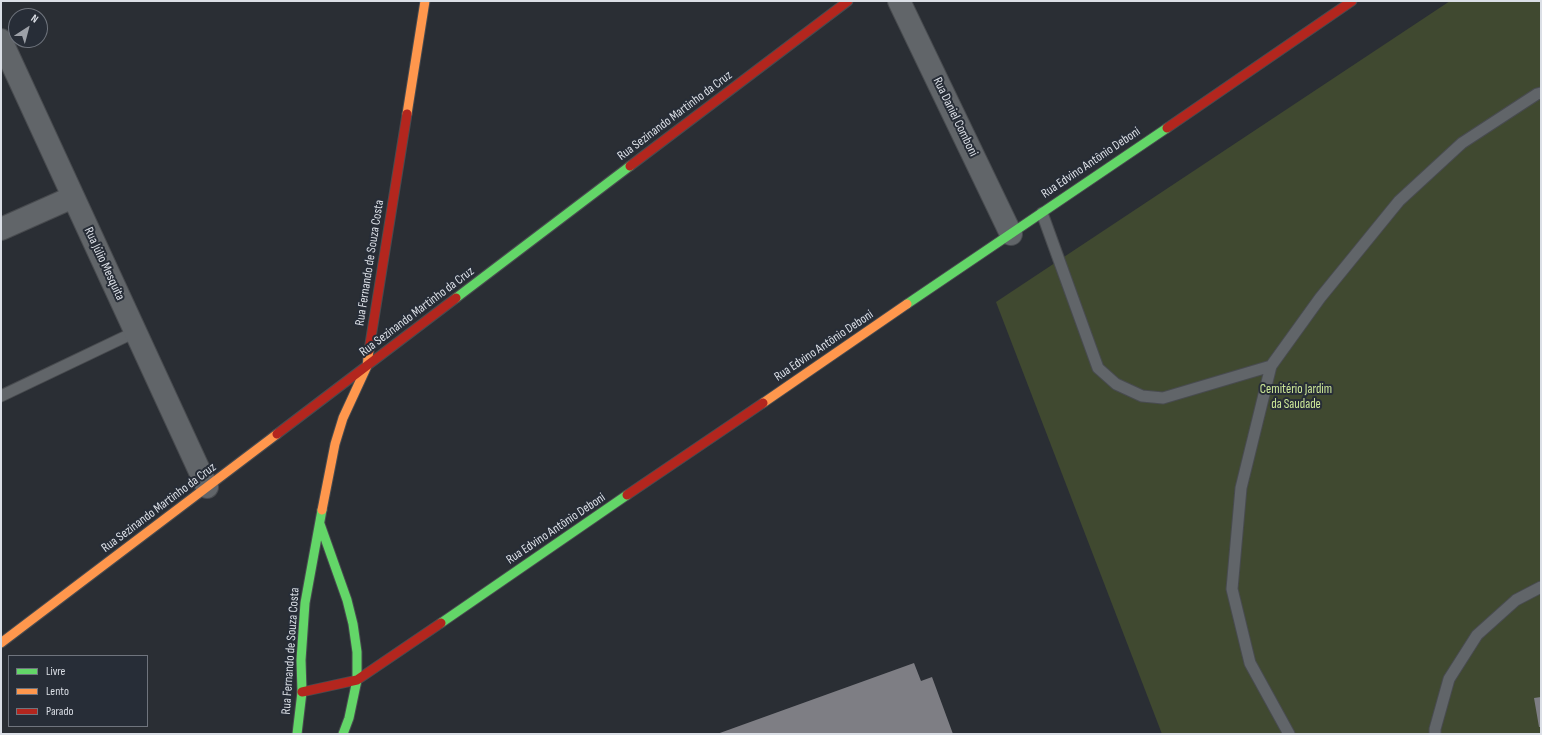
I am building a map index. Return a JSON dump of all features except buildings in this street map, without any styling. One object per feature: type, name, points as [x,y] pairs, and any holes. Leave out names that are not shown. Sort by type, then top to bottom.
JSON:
[{"type":"street","name":"Rua Fernando de Souza Costa","points":[[297,734],[302,692],[301,660],[305,603],[335,444],[343,418],[367,366],[425,1]]},
{"type":"street","name":"Rua Sezinando Martinho da Cruz","points":[[1,643],[848,1]]},
{"type":"street","name":"Rua Daniel Comboni","points":[[899,1],[1011,234]]},
{"type":"street","name":"Rua Edvino Antônio Deboni","points":[[302,692],[357,680],[1352,1]]},
{"type":"street","name":"Rua Júlio Mesquita","points":[[1,40],[207,487]]},
{"type":"street","points":[[1,229],[73,197]]},
{"type":"street","points":[[320,523],[347,600],[358,652],[357,680],[343,734]]},
{"type":"lane","points":[[1289,734],[1250,663],[1232,589],[1241,488],[1271,366],[1320,298],[1399,201],[1462,143],[1536,94],[1541,93]]},
{"type":"lane","points":[[1042,213],[1098,368],[1116,384],[1142,396],[1163,398],[1271,366]]},
{"type":"lane","points":[[1,396],[135,332]]},
{"type":"lane","points":[[1435,734],[1435,729],[1450,679],[1477,635],[1516,600],[1541,588]]},
{"type":"green space","name":"Cemitério Jardim da Saudade","points":[[1450,1],[1541,1],[1541,734],[1162,734],[996,302]]},
{"type":"traffic: fast","points":[[907,304],[1167,128]]},
{"type":"traffic: fast","points":[[456,298],[630,166]]},
{"type":"traffic: fast","points":[[441,623],[627,495]]},
{"type":"traffic: fast","points":[[297,734],[302,692],[301,660],[305,603],[322,510]]},
{"type":"traffic: fast","points":[[320,524],[347,600],[353,624],[357,652],[357,680],[349,718],[343,734]]},
{"type":"traffic: slow","points":[[407,114],[425,1]]},
{"type":"traffic: slow","points":[[763,403],[907,304]]},
{"type":"traffic: slow","points":[[322,510],[335,444],[343,418],[367,366],[369,350]]},
{"type":"traffic: slow","points":[[1,643],[277,434]]},
{"type":"traffic: jam","points":[[630,166],[848,1]]},
{"type":"traffic: jam","points":[[1167,128],[1352,1]]},
{"type":"traffic: jam","points":[[369,350],[407,114]]},
{"type":"traffic: jam","points":[[277,434],[456,298]]},
{"type":"traffic: jam","points":[[627,495],[763,403]]},
{"type":"traffic: jam","points":[[302,692],[357,680],[441,623]]}]
